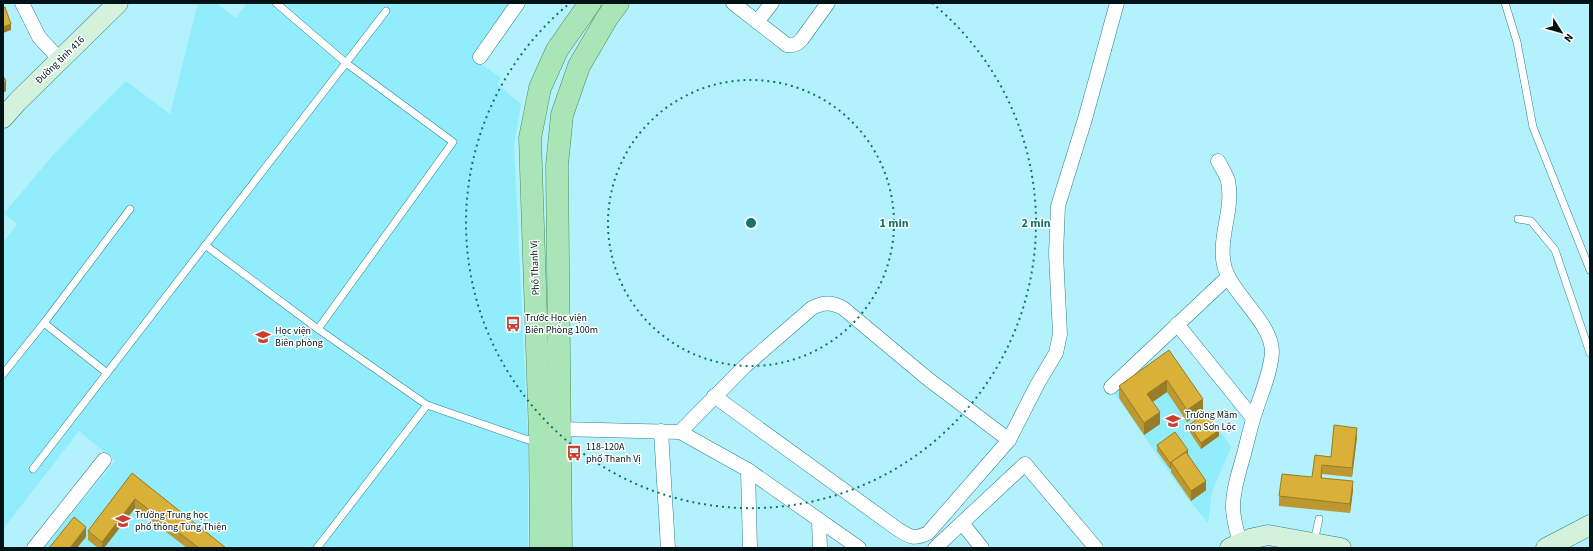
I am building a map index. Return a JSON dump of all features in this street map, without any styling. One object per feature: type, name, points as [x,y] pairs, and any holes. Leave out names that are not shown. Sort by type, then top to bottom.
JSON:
[{"type":"main road","name":"Đường tỉnh 416","points":[[3,118],[17,102],[118,3]]},
{"type":"main road","name":"Phố Thanh Vị","points":[[561,548],[549,432],[530,138],[540,88],[557,50],[590,3]]},
{"type":"main road","name":"Phố Thanh Vị","points":[[541,548],[549,432],[557,165],[562,115],[579,66],[607,18],[618,3]]},
{"type":"main road","points":[[1546,548],[1590,525]]},
{"type":"main road","points":[[1235,546],[1250,539],[1268,535],[1341,548]]},
{"type":"street","points":[[22,3],[39,37],[60,60]]},
{"type":"street","points":[[480,57],[518,3]]},
{"type":"street","points":[[733,3],[787,45],[796,44],[802,39],[828,3]]},
{"type":"street","points":[[757,22],[772,3]]},
{"type":"street","points":[[714,396],[896,528],[916,538],[928,533],[1009,440],[1037,385],[1056,353],[1060,334],[1056,254],[1058,206],[1085,119],[1117,3]]},
{"type":"street","points":[[1218,162],[1227,180],[1230,197],[1227,225],[1222,246],[1224,265],[1228,277],[1258,318],[1267,335],[1272,350],[1270,366],[1253,418],[1234,491],[1233,509],[1235,546]]},
{"type":"street","points":[[1111,387],[1176,324],[1228,277]]},
{"type":"street","points":[[680,432],[714,396],[762,351],[812,308],[823,302],[834,303],[843,308],[928,379],[1009,440]]},
{"type":"street","points":[[1176,324],[1253,418]]},
{"type":"street","points":[[661,431],[668,548]]},
{"type":"street","points":[[549,432],[680,432],[748,470],[859,548]]},
{"type":"street","points":[[34,548],[104,460]]},
{"type":"street","points":[[935,548],[1025,464],[1088,546]]},
{"type":"street","points":[[748,470],[750,548]]},
{"type":"street","points":[[820,520],[820,548]]},
{"type":"street","points":[[962,523],[982,548]]},
{"type":"lane","points":[[276,3],[346,63],[452,142],[318,329]]},
{"type":"lane","points":[[1505,3],[1517,42],[1533,127],[1590,270]]},
{"type":"lane","points":[[33,469],[386,11]]},
{"type":"lane","points":[[3,374],[44,323],[130,209]]},
{"type":"lane","points":[[1518,219],[1531,221],[1555,250],[1590,353]]},
{"type":"lane","points":[[205,245],[318,329],[427,405],[528,440],[549,432]]},
{"type":"lane","points":[[44,323],[107,373]]},
{"type":"lane","points":[[317,548],[427,405]]},
{"type":"lane","points":[[1314,543],[1319,519]]},
{"type":"shaded area","name":"Học viện Biên phòng","points":[[198,3],[216,3],[236,18],[247,3],[515,3],[474,59],[501,78],[497,84],[521,104],[514,145],[528,440],[528,548],[43,548],[115,461],[79,431],[3,529],[3,243],[17,224],[4,213],[55,153],[126,81],[170,114]]},
{"type":"shaded area","name":"Trường Mầm non Sơn Lộc","points":[[1165,353],[1231,447],[1212,492],[1208,523],[1185,495],[1115,394]]},
{"type":"building","points":[[5,7],[11,24],[3,27],[3,8]]},
{"type":"building","points":[[3,76],[6,81],[3,83]]},
{"type":"building","points":[[1169,350],[1203,399],[1187,410],[1167,380],[1147,394],[1160,412],[1144,423],[1119,386]]},
{"type":"building","points":[[1206,412],[1219,430],[1201,443],[1189,425]]},
{"type":"building","points":[[1334,425],[1357,428],[1352,468],[1322,465],[1321,478],[1353,481],[1350,504],[1279,496],[1282,474],[1312,477],[1315,455],[1331,457]]},
{"type":"building","points":[[1175,432],[1188,450],[1170,463],[1157,445]]},
{"type":"building","points":[[1186,452],[1206,481],[1191,491],[1171,462]]},
{"type":"building","points":[[132,473],[226,548],[199,548],[135,499],[102,542],[88,531]]},
{"type":"building","points":[[74,517],[86,527],[70,548],[49,548]]},
{"type":"place","name":"Trước Học viện Biên Phòng 100m","points":[[513,324]]},
{"type":"place","name":"Học viện Biên phòng","points":[[263,337]]},
{"type":"place","name":"Trường Mầm non Sơn Lộc","points":[[1173,421]]},
{"type":"place","name":"118-120A phố Thanh Vị","points":[[574,453]]},
{"type":"place","name":"Trường Trung học phổ thông Tùng Thiện","points":[[123,521]]}]
